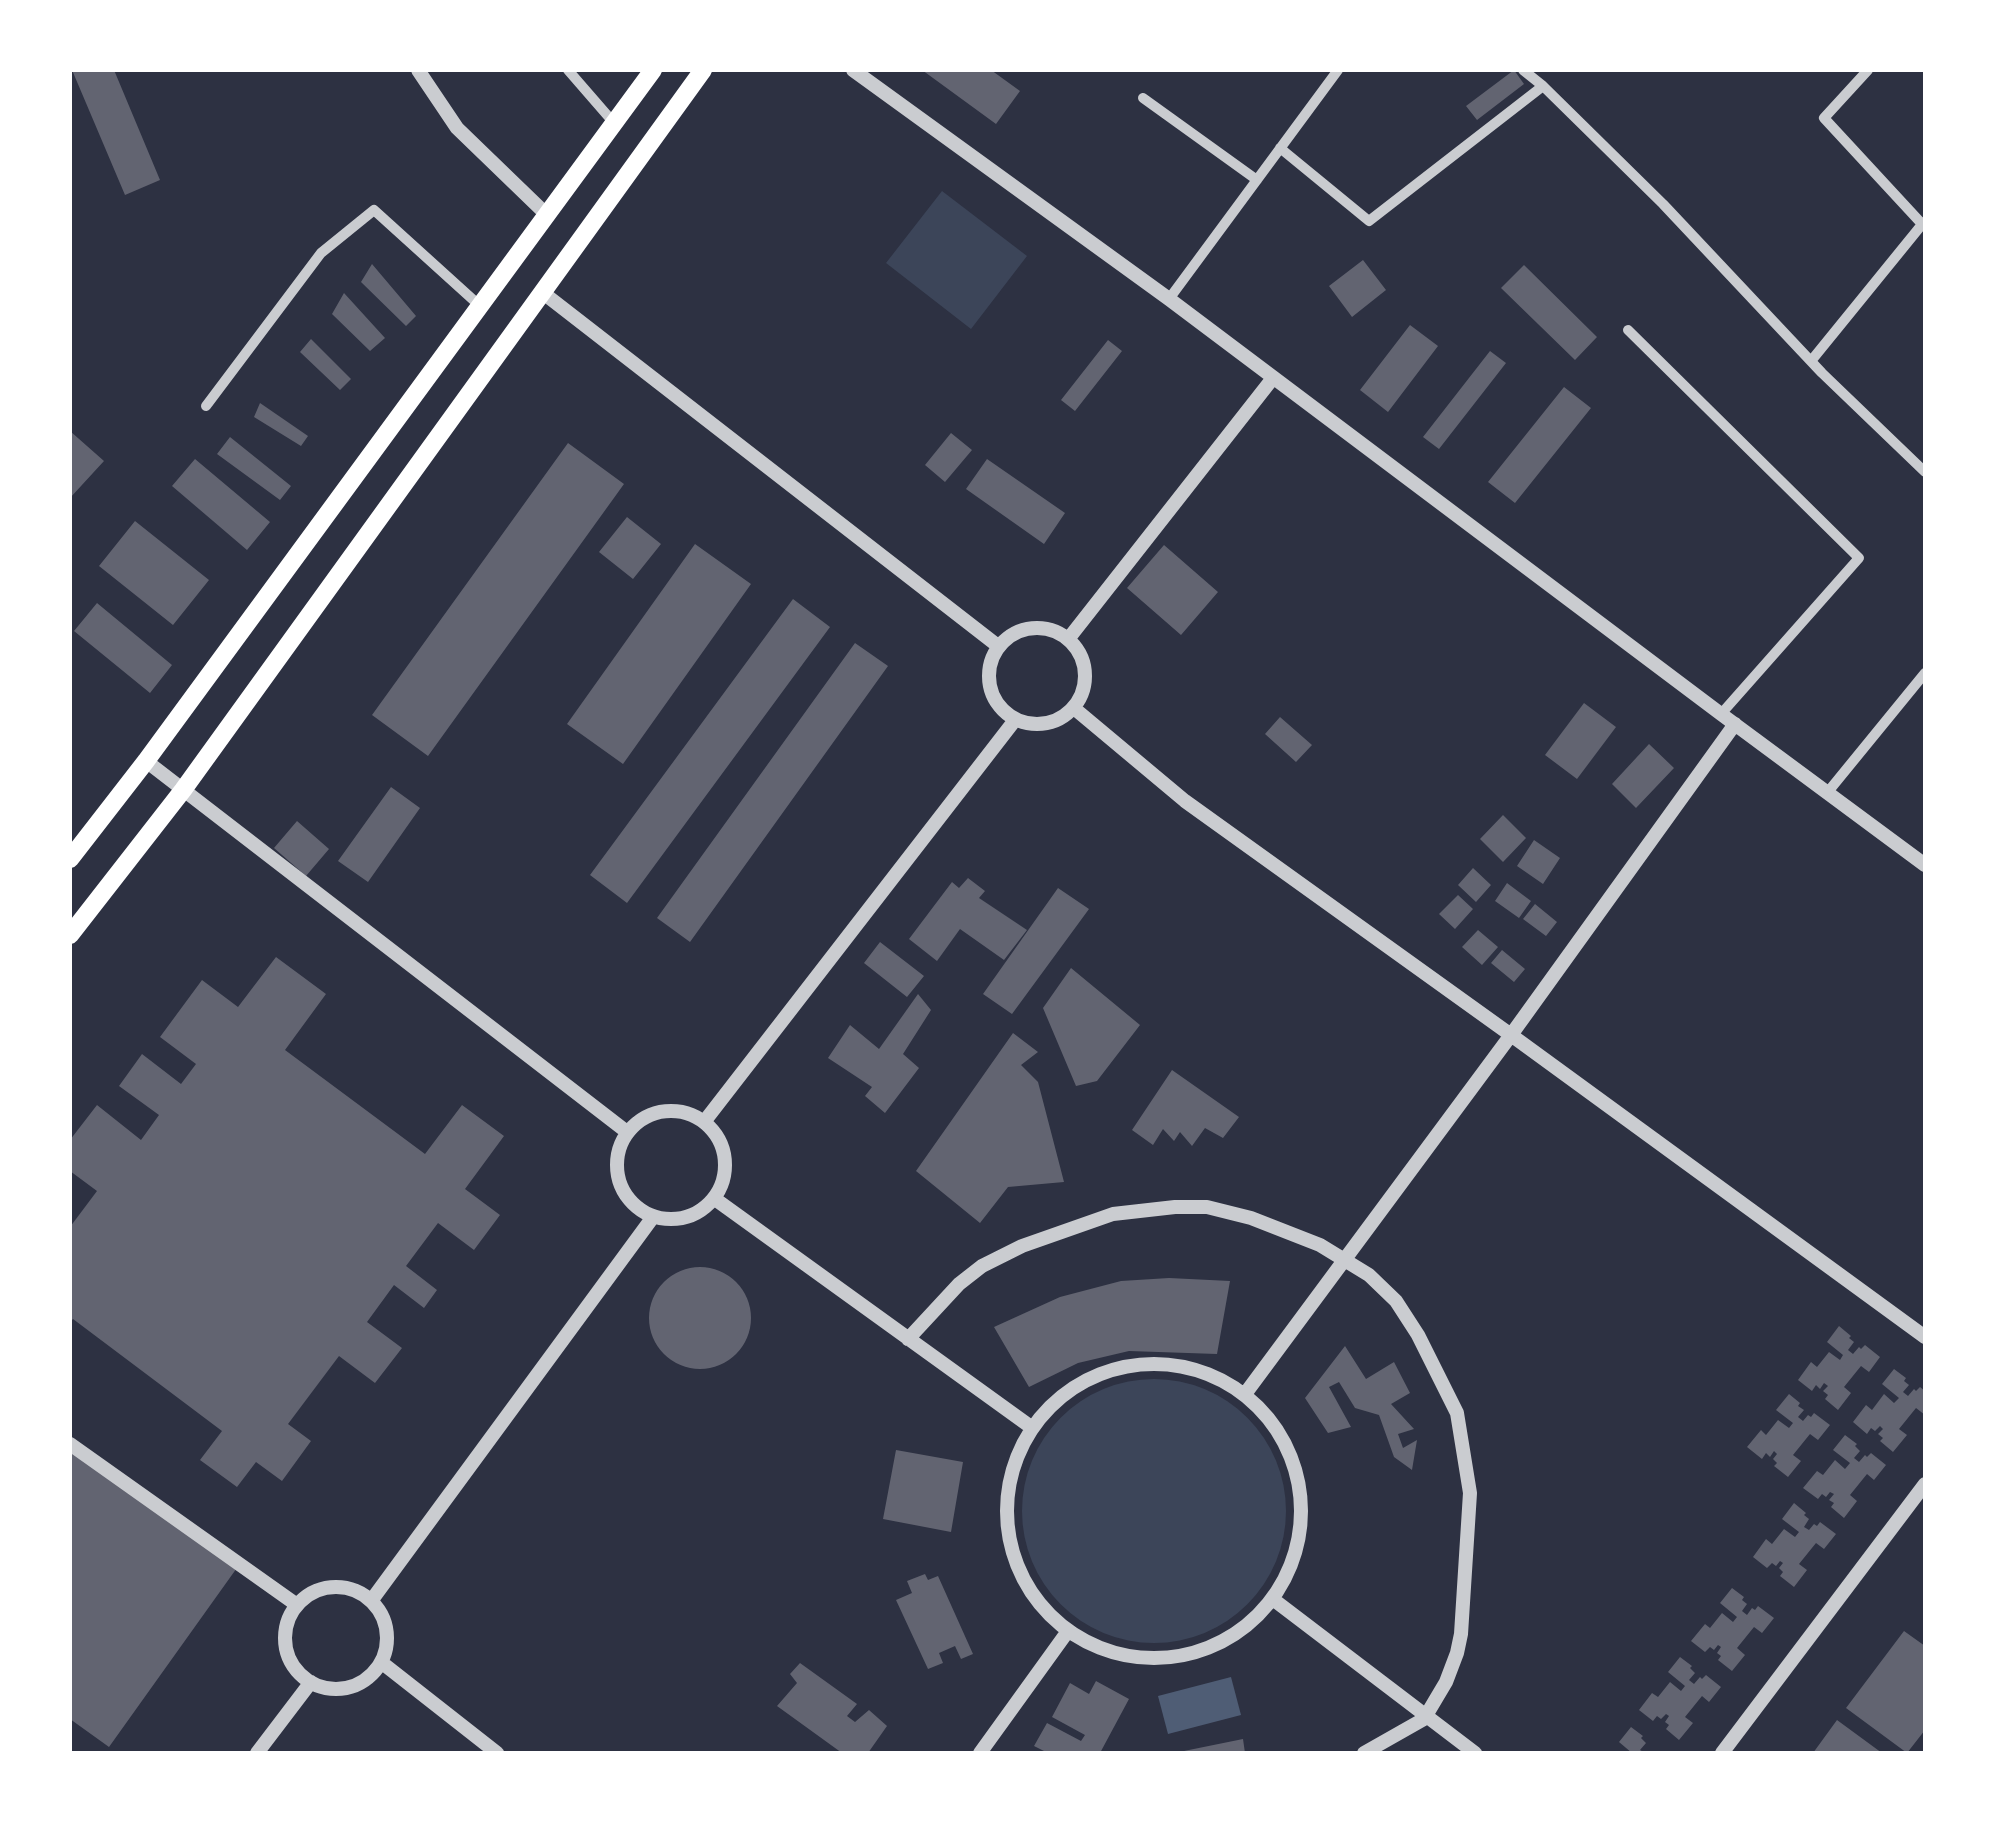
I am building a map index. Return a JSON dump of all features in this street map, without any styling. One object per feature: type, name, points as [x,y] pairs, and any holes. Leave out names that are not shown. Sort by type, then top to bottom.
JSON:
[{"type":"highway","points":[[70,860],[653,70]]},
{"type":"highway","points":[[70,935],[183,790],[703,70]]},
{"type":"street","points":[[418,70],[456,128],[546,215]]},
{"type":"street","points":[[568,70],[614,123]]},
{"type":"street","points":[[852,70],[1169,299],[1925,865]]},
{"type":"street","points":[[1169,299],[1338,70]]},
{"type":"street","points":[[1522,70],[1662,204],[1811,361],[1923,465]]},
{"type":"street","points":[[1811,361],[1924,222],[1824,118],[1868,70]]},
{"type":"street","points":[[1280,148],[1370,222],[1543,86]]},
{"type":"street","points":[[1142,98],[1257,180]]},
{"type":"street","points":[[206,406],[321,254],[374,210],[480,306]]},
{"type":"street","points":[[542,292],[998,646]]},
{"type":"street","points":[[1628,330],[1859,558],[1720,714]]},
{"type":"street","points":[[1069,638],[1273,378]]},
{"type":"street","points":[[1046,627],[1069,638],[1084,661],[1086,688],[1075,708],[1054,723],[1032,725],[1005,714],[991,694],[989,666],[998,646],[1022,629],[1046,627]]},
{"type":"street","points":[[1827,793],[1925,673]]},
{"type":"street","points":[[1075,708],[1184,800],[1925,1338]]},
{"type":"street","points":[[704,1122],[1015,720]]},
{"type":"street","points":[[1245,1394],[1511,1035],[1734,724]]},
{"type":"street","points":[[146,761],[627,1132]]},
{"type":"street","points":[[672,1110],[704,1122],[716,1134],[726,1166],[714,1199],[687,1218],[653,1217],[638,1209],[618,1181],[616,1164],[627,1132],[639,1120],[672,1110]]},
{"type":"street","points":[[714,1199],[1031,1428]]},
{"type":"street","points":[[908,1339],[959,1284],[982,1266],[1022,1246],[1113,1214],[1175,1206],[1226,1211],[1320,1246],[1369,1275],[1396,1300],[1457,1413],[1470,1508],[1460,1634],[1446,1682],[1426,1716],[1364,1753]]},
{"type":"street","points":[[371,1601],[653,1217]]},
{"type":"street","points":[[1154,1362],[1202,1371],[1245,1394],[1276,1427],[1296,1469],[1303,1514],[1295,1560],[1274,1600],[1241,1632],[1200,1653],[1169,1658],[1154,1660],[1109,1652],[1068,1631],[1035,1599],[1014,1558],[1006,1514],[1012,1468],[1031,1428],[1064,1392],[1107,1370],[1154,1362]]},
{"type":"street","points":[[70,1444],[297,1605]]},
{"type":"street","points":[[1722,1753],[1925,1484]]},
{"type":"street","points":[[341,1587],[371,1601],[386,1630],[381,1662],[371,1675],[358,1684],[326,1688],[300,1673],[291,1661],[285,1632],[297,1605],[309,1594],[341,1587]]},
{"type":"street","points":[[1274,1600],[1475,1753]]},
{"type":"street","points":[[980,1753],[1068,1631]]},
{"type":"street","points":[[381,1662],[498,1753]]},
{"type":"street","points":[[257,1753],[312,1682]]},
{"type":"shaded area","points":[[942,191],[1027,256],[971,329],[886,263]]},
{"type":"shaded area","points":[[1154,1379],[1180,1381],[1205,1389],[1248,1417],[1276,1460],[1284,1485],[1284,1537],[1276,1562],[1248,1605],[1205,1633],[1180,1641],[1154,1643],[1128,1641],[1103,1633],[1060,1605],[1032,1562],[1024,1537],[1022,1511],[1024,1485],[1032,1460],[1060,1417],[1103,1389],[1128,1381]]},
{"type":"shaded area","points":[[1231,1677],[1241,1715],[1168,1734],[1158,1696]]},
{"type":"building","points":[[72,70],[114,70],[160,180],[125,195]]},
{"type":"building","points":[[922,70],[991,70],[1020,91],[996,124]]},
{"type":"building","points":[[1514,70],[1524,84],[1477,120],[1466,106]]},
{"type":"building","points":[[1363,260],[1386,290],[1352,317],[1329,286]]},
{"type":"building","points":[[372,264],[416,316],[406,326],[361,282]]},
{"type":"building","points":[[1524,265],[1597,337],[1575,360],[1501,288]]},
{"type":"building","points":[[344,293],[385,338],[370,351],[332,314]]},
{"type":"building","points":[[1410,325],[1438,346],[1388,412],[1360,390]]},
{"type":"building","points":[[311,339],[351,379],[340,390],[300,352]]},
{"type":"building","points":[[1108,340],[1122,351],[1075,411],[1061,400]]},
{"type":"building","points":[[1490,351],[1506,363],[1439,449],[1423,437]]},
{"type":"building","points":[[1564,387],[1591,408],[1515,503],[1488,482]]},
{"type":"building","points":[[260,403],[308,436],[301,446],[254,417]]},
{"type":"building","points":[[70,431],[104,461],[70,498]]},
{"type":"building","points":[[951,433],[972,450],[945,482],[925,465]]},
{"type":"building","points":[[230,437],[291,486],[280,500],[217,454]]},
{"type":"building","points":[[568,443],[624,484],[428,756],[372,715]]},
{"type":"building","points":[[195,459],[270,522],[247,550],[172,486]]},
{"type":"building","points":[[987,459],[1065,513],[1044,544],[966,489]]},
{"type":"building","points":[[627,517],[661,544],[633,579],[599,552]]},
{"type":"building","points":[[135,521],[209,580],[173,625],[99,566]]},
{"type":"building","points":[[695,544],[751,584],[623,764],[567,724]]},
{"type":"building","points":[[1164,545],[1218,592],[1181,635],[1127,588]]},
{"type":"building","points":[[793,599],[830,627],[627,903],[590,875]]},
{"type":"building","points":[[97,603],[172,665],[150,693],[74,631]]},
{"type":"building","points":[[855,643],[888,666],[690,942],[657,918]]},
{"type":"building","points":[[1584,703],[1616,727],[1577,779],[1545,755]]},
{"type":"building","points":[[1280,717],[1312,745],[1296,762],[1265,734]]},
{"type":"building","points":[[1649,744],[1674,768],[1636,808],[1612,784]]},
{"type":"building","points":[[391,787],[420,808],[368,882],[338,861]]},
{"type":"building","points":[[1503,815],[1526,838],[1503,862],[1480,839]]},
{"type":"building","points":[[297,821],[329,849],[306,876],[274,848]]},
{"type":"building","points":[[1534,840],[1560,858],[1543,884],[1517,866]]},
{"type":"building","points":[[1473,868],[1491,885],[1476,902],[1458,885]]},
{"type":"building","points":[[968,878],[985,891],[979,898],[1027,930],[1004,960],[960,929],[937,961],[909,939],[952,882],[959,888]]},
{"type":"building","points":[[1507,883],[1531,901],[1519,918],[1495,901]]},
{"type":"building","points":[[1058,888],[1089,909],[1012,1014],[983,994]]},
{"type":"building","points":[[1458,895],[1473,909],[1455,929],[1439,914]]},
{"type":"building","points":[[1535,904],[1557,922],[1546,936],[1523,919]]},
{"type":"building","points":[[1478,930],[1498,947],[1482,965],[1462,947]]},
{"type":"building","points":[[880,942],[924,976],[907,997],[864,963]]},
{"type":"building","points":[[1502,950],[1525,969],[1514,982],[1491,963]]},
{"type":"building","points":[[276,957],[326,994],[285,1050],[425,1154],[462,1105],[504,1136],[465,1189],[500,1215],[474,1250],[438,1223],[406,1266],[437,1290],[424,1308],[394,1285],[367,1322],[402,1348],[375,1383],[339,1356],[288,1424],[311,1441],[282,1481],[256,1462],[237,1487],[200,1460],[222,1431],[73,1319],[70,1322],[70,1227],[97,1191],[70,1171],[70,1140],[97,1105],[141,1140],[159,1115],[119,1086],[142,1054],[181,1084],[196,1064],[160,1037],[202,980],[238,1007]]},
{"type":"building","points":[[1071,968],[1140,1025],[1097,1081],[1076,1086],[1043,1008]]},
{"type":"building","points":[[918,994],[931,1010],[903,1054],[919,1068],[885,1113],[865,1096],[872,1087],[828,1058],[850,1025],[879,1049]]},
{"type":"building","points":[[1013,1033],[1038,1052],[1021,1065],[1038,1082],[1064,1182],[1008,1187],[980,1223],[916,1171]]},
{"type":"building","points":[[1172,1070],[1239,1117],[1223,1138],[1205,1128],[1192,1146],[1180,1132],[1174,1141],[1163,1129],[1153,1145],[1132,1130]]},
{"type":"building","points":[[700,1267],[720,1271],[736,1282],[747,1298],[751,1318],[747,1338],[736,1354],[720,1365],[700,1369],[680,1365],[664,1354],[653,1338],[649,1318],[653,1298],[664,1282],[680,1271]]},
{"type":"building","points":[[1121,1281],[1230,1281],[1217,1354],[1129,1351],[1078,1363],[1029,1387],[994,1327],[1060,1297]]},
{"type":"building","points":[[1839,1326],[1854,1342],[1848,1350],[1853,1354],[1865,1345],[1880,1357],[1869,1372],[1861,1366],[1844,1387],[1851,1393],[1838,1410],[1825,1399],[1828,1395],[1823,1391],[1828,1386],[1824,1383],[1812,1391],[1798,1380],[1811,1362],[1817,1367],[1829,1352],[1840,1360],[1843,1355],[1827,1342]]},
{"type":"building","points":[[1345,1346],[1366,1379],[1394,1362],[1410,1393],[1391,1404],[1414,1429],[1398,1434],[1403,1448],[1417,1440],[1412,1470],[1394,1457],[1379,1415],[1355,1408],[1339,1382],[1329,1387],[1351,1427],[1328,1433],[1305,1398]]},
{"type":"building","points":[[1894,1369],[1906,1378],[1904,1381],[1909,1385],[1903,1392],[1908,1396],[1920,1387],[1925,1391],[1925,1415],[1916,1408],[1899,1429],[1907,1435],[1893,1452],[1880,1441],[1880,1426],[1875,1431],[1871,1428],[1867,1434],[1853,1422],[1866,1405],[1872,1410],[1884,1394],[1894,1403],[1899,1398],[1882,1384]]},
{"type":"building","points":[[1789,1394],[1804,1410],[1798,1417],[1803,1421],[1814,1413],[1830,1425],[1818,1440],[1810,1434],[1793,1455],[1801,1461],[1788,1477],[1774,1466],[1774,1451],[1762,1459],[1747,1447],[1761,1430],[1766,1435],[1778,1420],[1789,1428],[1793,1423],[1776,1410]]},
{"type":"building","points":[[1845,1435],[1857,1444],[1860,1451],[1854,1458],[1859,1462],[1871,1453],[1886,1465],[1874,1480],[1867,1474],[1850,1495],[1857,1501],[1844,1518],[1831,1507],[1834,1503],[1829,1500],[1834,1494],[1822,1494],[1818,1499],[1803,1488],[1817,1471],[1823,1475],[1835,1460],[1845,1469],[1850,1463],[1833,1450]]},
{"type":"building","points":[[70,1444],[239,1565],[109,1747],[70,1719]]},
{"type":"building","points":[[896,1450],[963,1462],[951,1532],[883,1519]]},
{"type":"building","points":[[1794,1503],[1809,1519],[1804,1527],[1809,1530],[1820,1522],[1836,1534],[1824,1549],[1816,1543],[1799,1564],[1807,1570],[1794,1587],[1780,1576],[1783,1563],[1772,1563],[1767,1568],[1753,1557],[1766,1539],[1772,1544],[1784,1529],[1795,1537],[1799,1532],[1782,1519]]},
{"type":"building","points":[[925,1574],[928,1580],[938,1576],[973,1654],[961,1659],[955,1646],[939,1653],[943,1663],[928,1669],[896,1600],[912,1593],[907,1581]]},
{"type":"building","points":[[1732,1588],[1744,1597],[1742,1600],[1747,1604],[1742,1611],[1747,1615],[1758,1606],[1774,1618],[1762,1633],[1754,1627],[1737,1648],[1745,1655],[1732,1671],[1718,1660],[1721,1647],[1710,1647],[1705,1652],[1691,1641],[1705,1624],[1710,1628],[1722,1613],[1733,1622],[1737,1617],[1720,1603]]},
{"type":"building","points":[[1904,1631],[1925,1646],[1925,1730],[1907,1753],[1846,1708]]},
{"type":"building","points":[[1680,1657],[1692,1666],[1695,1673],[1689,1680],[1694,1684],[1706,1675],[1721,1687],[1709,1702],[1702,1696],[1685,1717],[1693,1723],[1679,1740],[1666,1729],[1669,1716],[1657,1716],[1653,1721],[1639,1710],[1652,1693],[1658,1697],[1670,1682],[1681,1691],[1685,1686],[1668,1672]]},
{"type":"building","points":[[800,1663],[857,1704],[847,1716],[855,1722],[869,1710],[887,1726],[868,1753],[842,1753],[777,1706],[797,1683],[790,1674]]},
{"type":"building","points":[[1096,1681],[1129,1699],[1100,1753],[1048,1753],[1034,1746],[1047,1723],[1081,1741],[1085,1735],[1052,1717],[1070,1683],[1089,1694]]},
{"type":"building","points":[[1837,1720],[1882,1753],[1813,1753]]},
{"type":"building","points":[[1631,1727],[1643,1736],[1646,1743],[1640,1750],[1645,1753],[1632,1753],[1619,1742]]},
{"type":"building","points":[[1243,1739],[1245,1753],[1184,1753],[1184,1751]]}]
